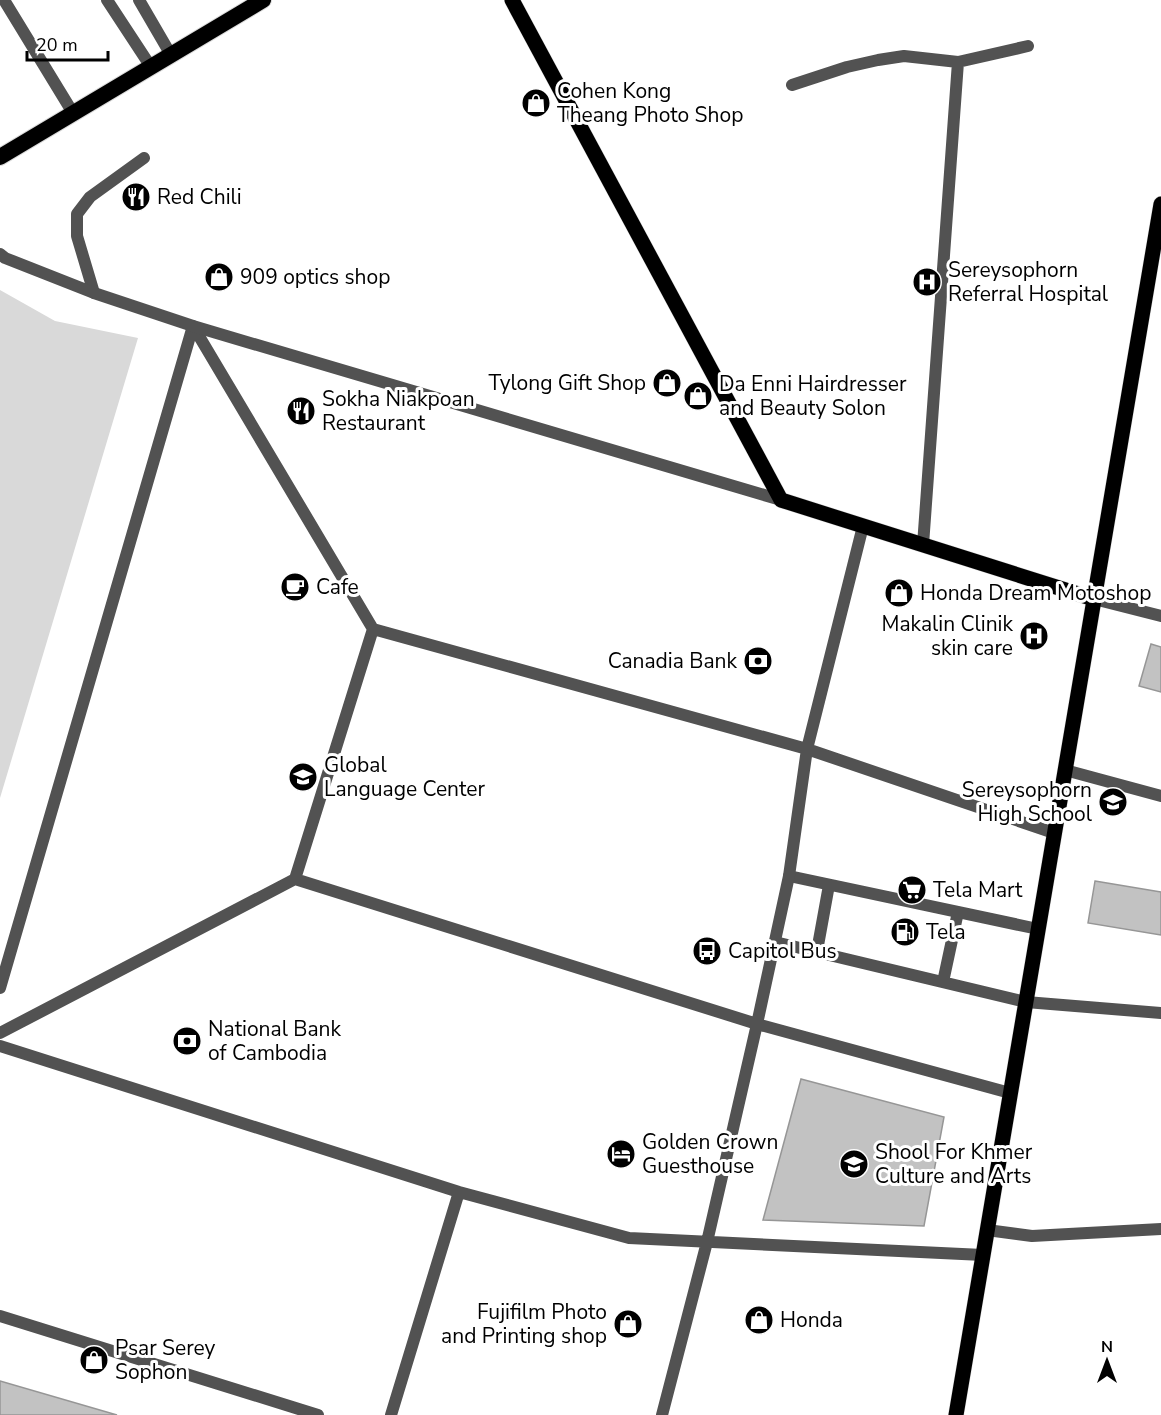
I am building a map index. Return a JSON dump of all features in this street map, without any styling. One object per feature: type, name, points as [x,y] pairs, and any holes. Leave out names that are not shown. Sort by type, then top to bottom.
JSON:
[{"type":"highway","points":[[0,156],[263,0]]},
{"type":"main road","points":[[512,0],[781,500],[1094,599]]},
{"type":"main road","points":[[956,1415],[1161,204]]},
{"type":"street","points":[[4,0],[74,113]]},
{"type":"street","points":[[107,0],[151,67]]},
{"type":"street","points":[[139,0],[171,55]]},
{"type":"street","points":[[792,85],[847,67],[878,60],[904,56],[958,62],[1028,46]]},
{"type":"street","points":[[923,545],[958,62]]},
{"type":"street","points":[[94,293],[77,236],[76,214],[90,196],[144,158]]},
{"type":"street","points":[[0,254],[94,293],[193,326],[781,500]]},
{"type":"street","points":[[193,326],[373,629],[807,749],[1054,834]]},
{"type":"street","points":[[0,988],[193,326]]},
{"type":"street","points":[[662,1415],[706,1242],[757,1024],[789,876],[807,749],[863,526]]},
{"type":"street","points":[[1094,599],[1161,616]]},
{"type":"street","points":[[0,1033],[294,879],[373,629]]},
{"type":"street","points":[[1065,770],[1161,796]]},
{"type":"street","points":[[789,876],[1038,929]]},
{"type":"street","points":[[294,879],[757,1024],[1010,1093]]},
{"type":"street","points":[[817,951],[829,885]]},
{"type":"street","points":[[943,982],[958,912]]},
{"type":"street","points":[[775,942],[1026,1002],[1161,1013]]},
{"type":"street","points":[[0,1046],[459,1192],[629,1238],[983,1255]]},
{"type":"street","points":[[391,1415],[459,1192]]},
{"type":"street","points":[[987,1230],[1032,1236],[1161,1229]]},
{"type":"street","points":[[0,1316],[318,1415]]},
{"type":"shaded area","points":[[0,290],[55,321],[138,338],[0,798]]},
{"type":"building","points":[[1151,644],[1161,647],[1161,692],[1139,686]]},
{"type":"building","points":[[1095,881],[1161,892],[1161,935],[1088,923]]},
{"type":"building","points":[[801,1079],[944,1117],[924,1226],[763,1220]]},
{"type":"building","points":[[0,1381],[117,1415],[0,1415]]},
{"type":"place","name":"Cohen Kong Theang Photo Shop","points":[[536,103]]},
{"type":"place","name":"Red Chili","points":[[136,197]]},
{"type":"place","name":"909 optics shop","points":[[219,277]]},
{"type":"place","name":"Sereysophorn Referral Hospital","points":[[927,282]]},
{"type":"place","name":"Tylong Gift Shop","points":[[667,383]]},
{"type":"place","name":"Da Enni Hairdresser and Beauty Solon","points":[[698,396]]},
{"type":"place","name":"Sokha Niakpoan Restaurant","points":[[301,411]]},
{"type":"place","name":"Cafe","points":[[295,587]]},
{"type":"place","name":"Honda Dream Motoshop","points":[[899,593]]},
{"type":"place","name":"Makalin Clinik skin care","points":[[1034,636]]},
{"type":"place","name":"Canadia Bank","points":[[758,661]]},
{"type":"place","name":"Global Language Center","points":[[303,777]]},
{"type":"place","name":"Sereysophorn High School","points":[[1113,802]]},
{"type":"place","name":"Tela Mart","points":[[912,890]]},
{"type":"place","name":"Tela","points":[[905,932]]},
{"type":"place","name":"Capitol Bus","points":[[707,951]]},
{"type":"place","name":"National Bank of Cambodia","points":[[187,1041]]},
{"type":"place","name":"Golden Crown Guesthouse","points":[[621,1154]]},
{"type":"place","name":"Shool For Khmer Culture and Arts","points":[[854,1164]]},
{"type":"place","name":"Honda","points":[[759,1320]]},
{"type":"place","name":"Fujifilm Photo and Printing shop","points":[[628,1324]]},
{"type":"place","name":"Psar Serey Sophon","points":[[94,1360]]}]
